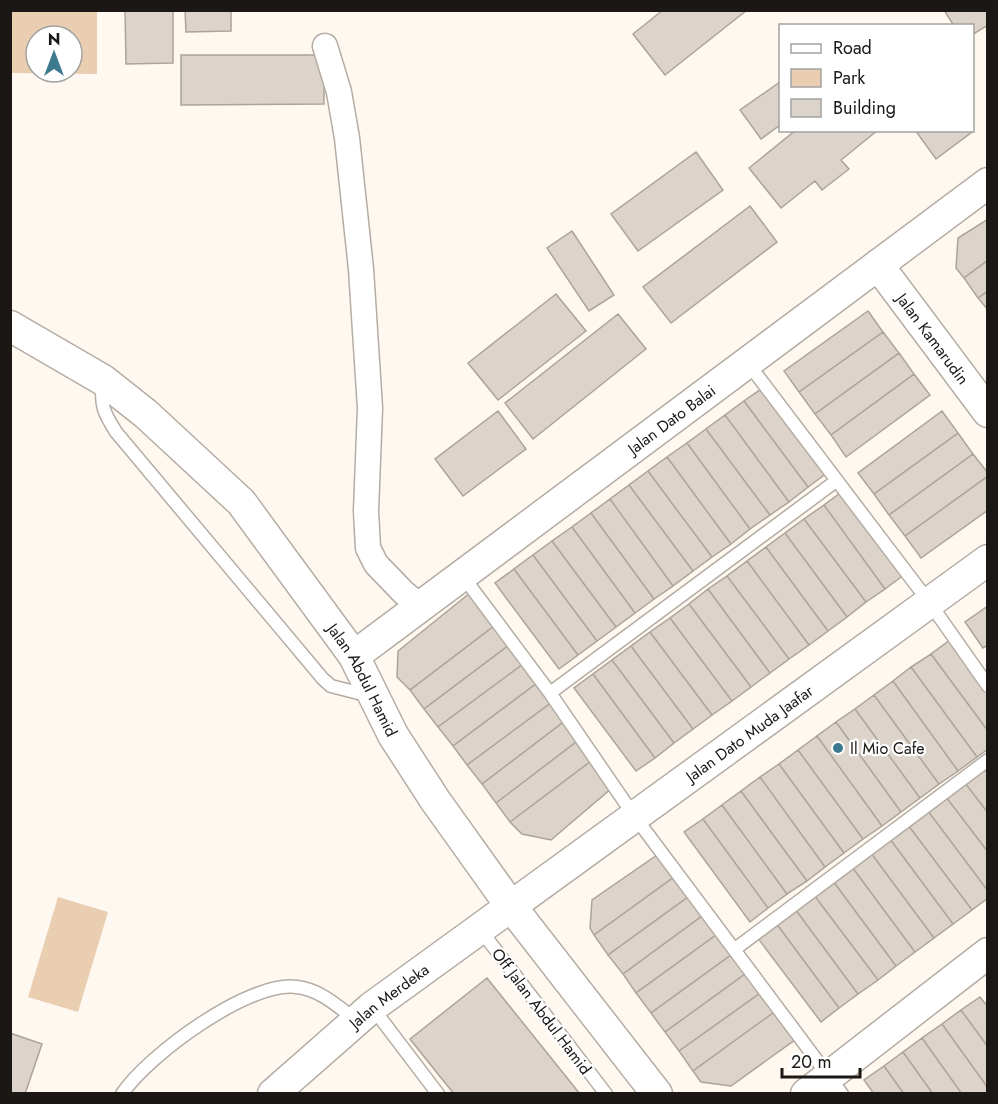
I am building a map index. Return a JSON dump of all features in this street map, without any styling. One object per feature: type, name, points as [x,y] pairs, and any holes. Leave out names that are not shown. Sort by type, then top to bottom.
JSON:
[{"type":"street","points":[[325,46],[339,92],[347,138],[361,268],[370,408],[366,511],[368,548],[376,564],[420,606]]},
{"type":"street","name":"Jalan Dato Balai","points":[[354,656],[987,183]]},
{"type":"street","name":"Jalan Kamarudin","points":[[878,265],[987,412]]},
{"type":"street","name":"Jalan Abdul Hamid","points":[[10,326],[103,380],[146,414],[241,502],[354,656],[393,735],[435,800],[510,905],[657,1094]]},
{"type":"street","name":"Jalan Dato Muda Jaafar","points":[[510,905],[635,817],[987,560]]},
{"type":"street","name":"Jalan Merdeka","points":[[273,1094],[364,1013],[510,905]]},
{"type":"street","points":[[806,1094],[836,1085],[987,953]]},
{"type":"lane","points":[[747,361],[929,602],[987,686]]},
{"type":"lane","points":[[103,380],[101,396],[103,411],[116,432],[323,679],[331,686],[374,696]]},
{"type":"lane","points":[[550,693],[836,481]]},
{"type":"lane","points":[[462,575],[550,693],[635,817],[836,1085]]},
{"type":"lane","points":[[735,948],[987,760]]},
{"type":"lane","name":"Off Jalan Abdul Hamid","points":[[479,928],[606,1094]]},
{"type":"lane","points":[[122,1094],[168,1046],[252,995],[274,987],[295,987],[318,992],[364,1013],[438,1094]]},
{"type":"green space","points":[[11,10],[97,11],[97,74],[84,74],[84,24],[24,24],[24,73],[11,73]]},
{"type":"green space","points":[[58,897],[108,912],[78,1012],[28,997]]},
{"type":"building","points":[[125,10],[173,10],[173,63],[126,64]]},
{"type":"building","points":[[185,10],[231,10],[231,31],[186,32]]},
{"type":"building","points":[[663,10],[747,10],[665,75],[633,34]]},
{"type":"building","points":[[944,10],[988,10],[988,25],[974,34],[974,24],[953,24]]},
{"type":"building","points":[[181,55],[324,55],[324,104],[181,105]]},
{"type":"building","points":[[779,83],[779,126],[761,139],[740,110]]},
{"type":"building","points":[[794,132],[876,132],[841,160],[849,169],[822,190],[815,181],[781,208],[749,168]]},
{"type":"building","points":[[916,132],[972,132],[936,159]]},
{"type":"building","points":[[696,152],[723,190],[638,251],[611,214]]},
{"type":"building","points":[[750,206],[777,242],[671,323],[643,287]]},
{"type":"building","points":[[988,219],[988,260],[964,278],[956,268],[958,238]]},
{"type":"building","points":[[572,231],[614,295],[589,311],[547,248]]},
{"type":"building","points":[[988,260],[988,291],[978,298],[964,278]]},
{"type":"building","points":[[988,291],[988,310],[978,298]]},
{"type":"building","points":[[556,294],[586,331],[498,400],[468,363]]},
{"type":"building","points":[[868,311],[883,332],[799,392],[784,371]]},
{"type":"building","points":[[618,314],[646,349],[533,439],[505,403]]},
{"type":"building","points":[[883,332],[899,353],[815,414],[799,392]]},
{"type":"building","points":[[899,353],[914,374],[831,435],[815,414]]},
{"type":"building","points":[[914,374],[930,395],[846,457],[831,435]]},
{"type":"building","points":[[764,387],[827,473],[808,487],[744,401]]},
{"type":"building","points":[[744,401],[808,487],[789,502],[725,415]]},
{"type":"building","points":[[498,411],[526,449],[463,496],[435,459]]},
{"type":"building","points":[[942,411],[958,433],[874,494],[858,473]]},
{"type":"building","points":[[725,415],[789,502],[770,515],[706,429]]},
{"type":"building","points":[[706,429],[770,515],[750,529],[687,443]]},
{"type":"building","points":[[958,433],[973,454],[889,515],[874,494]]},
{"type":"building","points":[[687,443],[750,529],[731,544],[667,457]]},
{"type":"building","points":[[973,454],[988,476],[905,536],[889,515]]},
{"type":"building","points":[[667,457],[731,544],[712,557],[648,471]]},
{"type":"building","points":[[648,471],[712,557],[693,571],[629,485]]},
{"type":"building","points":[[988,476],[988,510],[921,558],[905,536]]},
{"type":"building","points":[[629,485],[693,571],[673,586],[610,499]]},
{"type":"building","points":[[843,491],[905,574],[885,589],[824,505]]},
{"type":"building","points":[[610,499],[673,586],[654,599],[591,513]]},
{"type":"building","points":[[824,505],[885,589],[866,602],[804,519]]},
{"type":"building","points":[[591,513],[654,599],[635,613],[572,527]]},
{"type":"building","points":[[804,519],[866,602],[847,617],[785,533]]},
{"type":"building","points":[[572,527],[635,613],[616,627],[552,541]]},
{"type":"building","points":[[785,533],[847,617],[828,631],[766,547]]},
{"type":"building","points":[[552,541],[616,627],[597,641],[533,555]]},
{"type":"building","points":[[766,547],[828,631],[809,645],[747,561]]},
{"type":"building","points":[[533,555],[597,641],[578,655],[514,569]]},
{"type":"building","points":[[747,561],[809,645],[789,659],[727,576]]},
{"type":"building","points":[[514,569],[578,655],[559,669],[495,583]]},
{"type":"building","points":[[727,576],[789,659],[770,673],[708,589]]},
{"type":"building","points":[[708,589],[770,673],[751,687],[689,604]]},
{"type":"building","points":[[471,592],[494,626],[410,690],[397,677],[398,651]]},
{"type":"building","points":[[689,604],[751,687],[732,701],[670,618]]},
{"type":"building","points":[[988,606],[988,645],[983,648],[965,622]]},
{"type":"building","points":[[670,618],[732,701],[712,715],[650,632]]},
{"type":"building","points":[[494,626],[509,645],[424,709],[410,690]]},
{"type":"building","points":[[650,632],[712,715],[693,729],[631,646]]},
{"type":"building","points":[[950,640],[988,692],[988,731],[931,654]]},
{"type":"building","points":[[509,645],[523,664],[438,727],[424,709]]},
{"type":"building","points":[[631,646],[693,729],[674,743],[612,660]]},
{"type":"building","points":[[931,654],[988,731],[988,749],[977,757],[911,667]]},
{"type":"building","points":[[612,660],[674,743],[655,758],[593,674]]},
{"type":"building","points":[[523,664],[537,683],[453,746],[438,727]]},
{"type":"building","points":[[911,667],[977,757],[958,771],[893,681]]},
{"type":"building","points":[[593,674],[655,758],[636,771],[574,688]]},
{"type":"building","points":[[893,681],[958,771],[939,784],[874,695]]},
{"type":"building","points":[[537,683],[552,702],[467,765],[453,746]]},
{"type":"building","points":[[874,695],[939,784],[920,798],[855,709]]},
{"type":"building","points":[[552,702],[566,720],[482,784],[467,765]]},
{"type":"building","points":[[855,709],[920,798],[901,812],[836,722]]},
{"type":"building","points":[[566,720],[580,739],[496,803],[482,784]]},
{"type":"building","points":[[836,722],[901,812],[882,826],[817,736]]},
{"type":"building","points":[[817,736],[882,826],[863,839],[798,750]]},
{"type":"building","points":[[580,739],[595,758],[510,822],[496,803]]},
{"type":"building","points":[[798,750],[863,839],[844,853],[779,764]]},
{"type":"building","points":[[595,758],[613,787],[551,840],[522,834],[510,822]]},
{"type":"building","points":[[779,764],[844,853],[825,867],[760,777]]},
{"type":"building","points":[[984,769],[988,774],[988,813],[965,783]]},
{"type":"building","points":[[760,777],[825,867],[807,881],[741,791]]},
{"type":"building","points":[[965,783],[988,813],[988,852],[946,797]]},
{"type":"building","points":[[741,791],[807,881],[787,894],[722,805]]},
{"type":"building","points":[[946,797],[988,852],[988,891],[928,811]]},
{"type":"building","points":[[722,805],[787,894],[768,908],[703,819]]},
{"type":"building","points":[[928,811],[988,891],[988,898],[972,910],[908,825]]},
{"type":"building","points":[[703,819],[768,908],[750,922],[684,832]]},
{"type":"building","points":[[908,825],[972,910],[953,924],[890,839]]},
{"type":"building","points":[[890,839],[953,924],[934,938],[871,853]]},
{"type":"building","points":[[660,853],[678,874],[594,935],[590,928],[592,900]]},
{"type":"building","points":[[871,853],[934,938],[915,952],[852,867]]},
{"type":"building","points":[[852,867],[915,952],[896,966],[833,881]]},
{"type":"building","points":[[678,874],[692,894],[608,955],[594,935]]},
{"type":"building","points":[[833,881],[896,966],[878,980],[814,895]]},
{"type":"building","points":[[692,894],[706,913],[623,974],[608,955]]},
{"type":"building","points":[[814,895],[878,980],[858,994],[795,909]]},
{"type":"building","points":[[795,909],[858,994],[839,1008],[776,923]]},
{"type":"building","points":[[706,913],[720,932],[636,993],[623,974]]},
{"type":"building","points":[[776,923],[839,1008],[821,1022],[757,937]]},
{"type":"building","points":[[720,932],[735,952],[651,1013],[636,993]]},
{"type":"building","points":[[735,952],[749,971],[665,1032],[651,1013]]},
{"type":"building","points":[[749,971],[763,991],[679,1051],[665,1032]]},
{"type":"building","points":[[487,978],[580,1094],[454,1094],[410,1039]]},
{"type":"building","points":[[763,991],[777,1010],[693,1071],[679,1051]]},
{"type":"building","points":[[980,997],[988,1007],[988,1047],[961,1010]]},
{"type":"building","points":[[777,1010],[799,1037],[731,1086],[701,1082],[693,1071]]},
{"type":"building","points":[[961,1010],[988,1047],[988,1088],[942,1024]]},
{"type":"building","points":[[942,1024],[988,1088],[988,1094],[962,1094],[922,1038]]},
{"type":"building","points":[[10,1033],[42,1044],[25,1094],[10,1094]]},
{"type":"building","points":[[922,1038],[962,1094],[933,1094],[903,1052]]},
{"type":"building","points":[[903,1052],[933,1094],[904,1094],[884,1066]]},
{"type":"building","points":[[884,1066],[904,1094],[874,1094],[864,1080]]},
{"type":"place","name":"Il Mio Cafe","points":[[838,748]]}]
